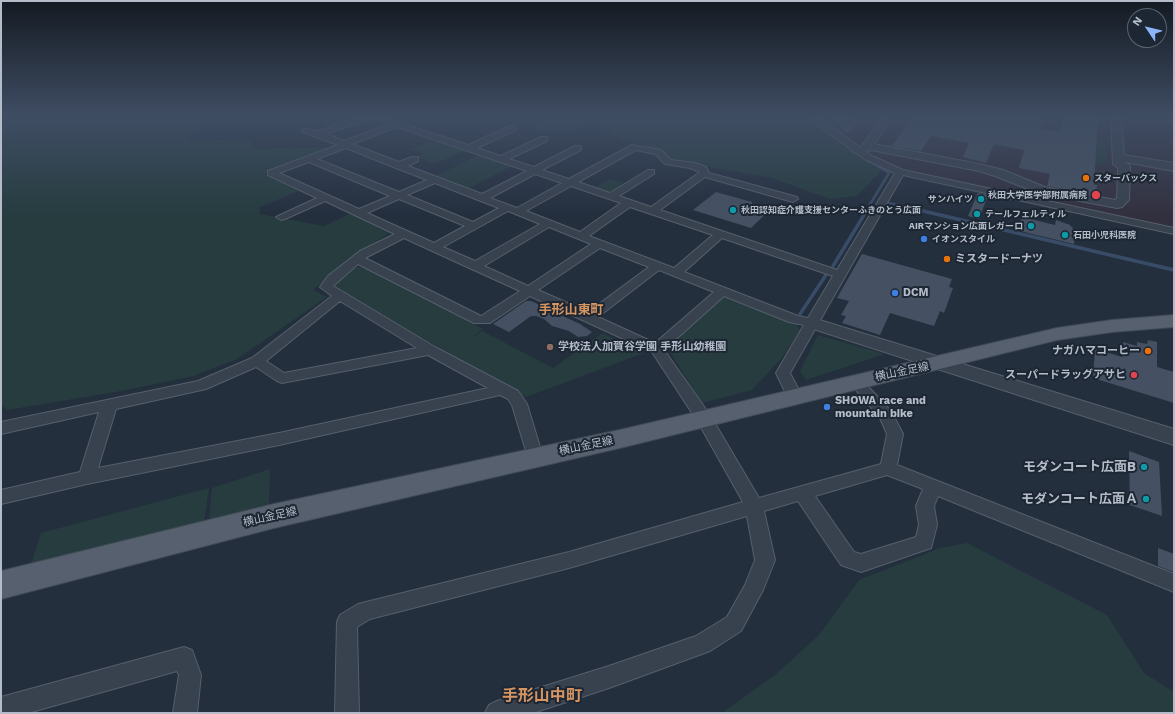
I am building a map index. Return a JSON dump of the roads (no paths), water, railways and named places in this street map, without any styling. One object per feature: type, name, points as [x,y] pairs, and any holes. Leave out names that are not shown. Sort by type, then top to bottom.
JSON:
[{"type":"main road","name":"横山金足線","points":[[1,585],[274,516],[704,419],[794,396],[943,363],[1064,333],[1112,326],[1174,321]]},
{"type":"street","points":[[333,149],[271,173],[529,291],[590,317],[657,349],[704,419],[754,506],[765,560],[753,590],[734,624],[702,644],[609,677],[497,713]]},
{"type":"street","points":[[358,149],[580,237],[794,319],[814,323],[943,363],[1174,437]]},
{"type":"street","points":[[474,149],[839,274]]},
{"type":"street","points":[[502,159],[522,149]]},
{"type":"street","points":[[482,198],[575,149]]},
{"type":"street","points":[[517,212],[631,149]]},
{"type":"street","points":[[646,149],[658,152],[660,156],[668,162],[699,166],[704,169],[704,174]]},
{"type":"street","points":[[862,149],[869,158],[900,172],[1174,231]]},
{"type":"street","points":[[883,149],[979,168],[999,173],[1042,190],[1112,204],[1116,204],[1123,200],[1124,166],[1119,164],[1118,149]]},
{"type":"street","points":[[310,159],[474,226]]},
{"type":"street","points":[[399,166],[415,159]]},
{"type":"street","points":[[1118,159],[1174,167]]},
{"type":"street","points":[[1118,159],[1174,171]]},
{"type":"street","points":[[612,196],[650,172]]},
{"type":"street","points":[[794,396],[783,373],[814,323],[839,274],[900,172]]},
{"type":"street","points":[[704,174],[793,199]]},
{"type":"street","points":[[653,210],[704,174]]},
{"type":"street","points":[[359,213],[434,180]]},
{"type":"street","points":[[281,217],[325,198]]},
{"type":"street","points":[[580,237],[630,202]]},
{"type":"street","points":[[434,248],[506,208]]},
{"type":"street","points":[[474,266],[547,224]]},
{"type":"street","points":[[676,273],[721,233]]},
{"type":"street","points":[[403,234],[364,252],[332,279],[326,288],[430,350],[513,395],[519,404],[535,457]]},
{"type":"street","points":[[357,259],[478,320],[485,320],[598,244]]},
{"type":"street","points":[[590,317],[656,266]]},
{"type":"street","points":[[657,349],[722,291]]},
{"type":"street","points":[[1,428],[200,384],[231,374],[257,361],[339,296]]},
{"type":"street","points":[[257,361],[282,378],[430,350]]},
{"type":"street","points":[[856,382],[886,415],[895,434],[888,468]]},
{"type":"street","points":[[1,498],[87,477],[482,395],[502,388]]},
{"type":"street","points":[[87,477],[109,404]]},
{"type":"street","points":[[347,713],[347,622],[365,610],[569,560],[888,468],[1174,583]]},
{"type":"street","points":[[802,492],[848,559],[861,563],[924,542],[928,525],[925,506],[933,487]]},
{"type":"street","points":[[1,709],[184,658],[190,675],[184,713]]},
{"type":"waterway","points":[[866,211],[889,173],[875,165]]},
{"type":"waterway","points":[[889,203],[924,211]]},
{"type":"waterway","points":[[833,266],[867,210]]},
{"type":"waterway","points":[[919,210],[1174,270]]},
{"type":"waterway","points":[[800,314],[826,275]]},
{"type":"place","name":"スターバックス","points":[[1086,178]]},
{"type":"place","name":"秋田大学医学部附属病院","points":[[1096,195]]},
{"type":"place","name":"サンハイツ","points":[[981,199]]},
{"type":"place","name":"秋田認知症介護支援センターふきのとう広面","points":[[733,210]]},
{"type":"place","name":"テールフェルティル","points":[[977,214]]},
{"type":"place","name":"AIRマンション広面レガーロ","points":[[1031,226]]},
{"type":"place","name":"石田小児科医院","points":[[1065,235]]},
{"type":"place","name":"イオンスタイル","points":[[924,239]]},
{"type":"place","name":"ミスタードーナツ","points":[[947,259]]},
{"type":"place","name":"DCM","points":[[895,293]]},
{"type":"place","name":"学校法人加賀谷学園 手形山幼稚園","points":[[550,347]]},
{"type":"place","name":"ナガハマコーヒー","points":[[1148,351]]},
{"type":"place","name":"スーパードラッグアサヒ","points":[[1134,375]]},
{"type":"place","name":"SHOWA race and mountain bike","points":[[827,407]]},
{"type":"place","name":"モダンコート広面B","points":[[1144,467]]},
{"type":"place","name":"モダンコート広面Ａ","points":[[1146,499]]},
{"type":"district","name":"手形山東町","points":[[571,310]]},
{"type":"district","name":"手形山中町","points":[[542,696]]}]
